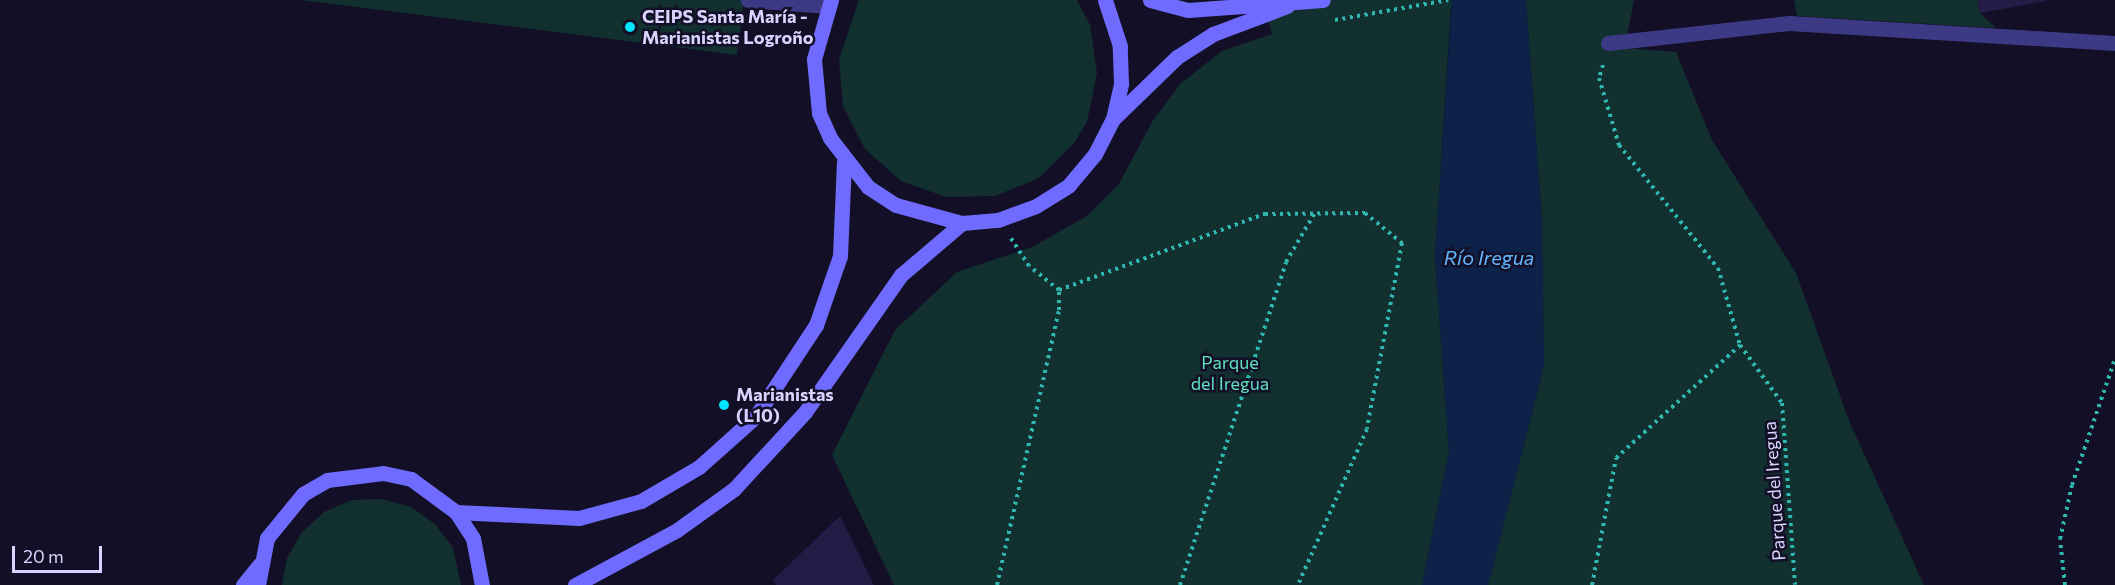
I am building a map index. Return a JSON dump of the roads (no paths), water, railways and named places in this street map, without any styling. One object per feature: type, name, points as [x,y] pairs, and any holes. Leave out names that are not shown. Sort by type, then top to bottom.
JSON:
[{"type":"main road","points":[[829,3],[818,32],[814,86],[826,130],[844,162],[896,206],[962,223],[998,220],[1036,206],[1069,184],[1095,154],[1113,119],[1121,83],[1120,46],[1105,0]]},
{"type":"main road","points":[[1150,0],[1188,10],[1287,6],[1323,0]]},
{"type":"main road","points":[[1113,119],[1186,51],[1213,34],[1287,6]]},
{"type":"main road","points":[[456,512],[579,518],[641,501],[699,467],[748,423],[816,325],[840,256],[844,162]]},
{"type":"main road","points":[[575,585],[677,530],[734,489],[805,412],[901,275],[962,223]]},
{"type":"main road","points":[[243,585],[259,566],[282,514],[327,480],[364,473],[411,479],[456,512],[473,538],[482,585]]},
{"type":"main road","points":[[258,585],[259,566]]},
{"type":"street","points":[[748,0],[829,3]]},
{"type":"street","points":[[1608,43],[1789,23],[2115,43]]},
{"type":"water","name":"Río Iregua","points":[[1452,0],[1526,0],[1542,222],[1544,366],[1488,585],[1422,585],[1449,452],[1435,256]]},
{"type":"place","name":"CEIPS Santa María - Marianistas Logroño","points":[[630,27]]},
{"type":"place","name":"Marianistas (L10)","points":[[724,405]]},
{"type":"park label","name":"Parque del Iregua","points":[[1230,373]]}]
